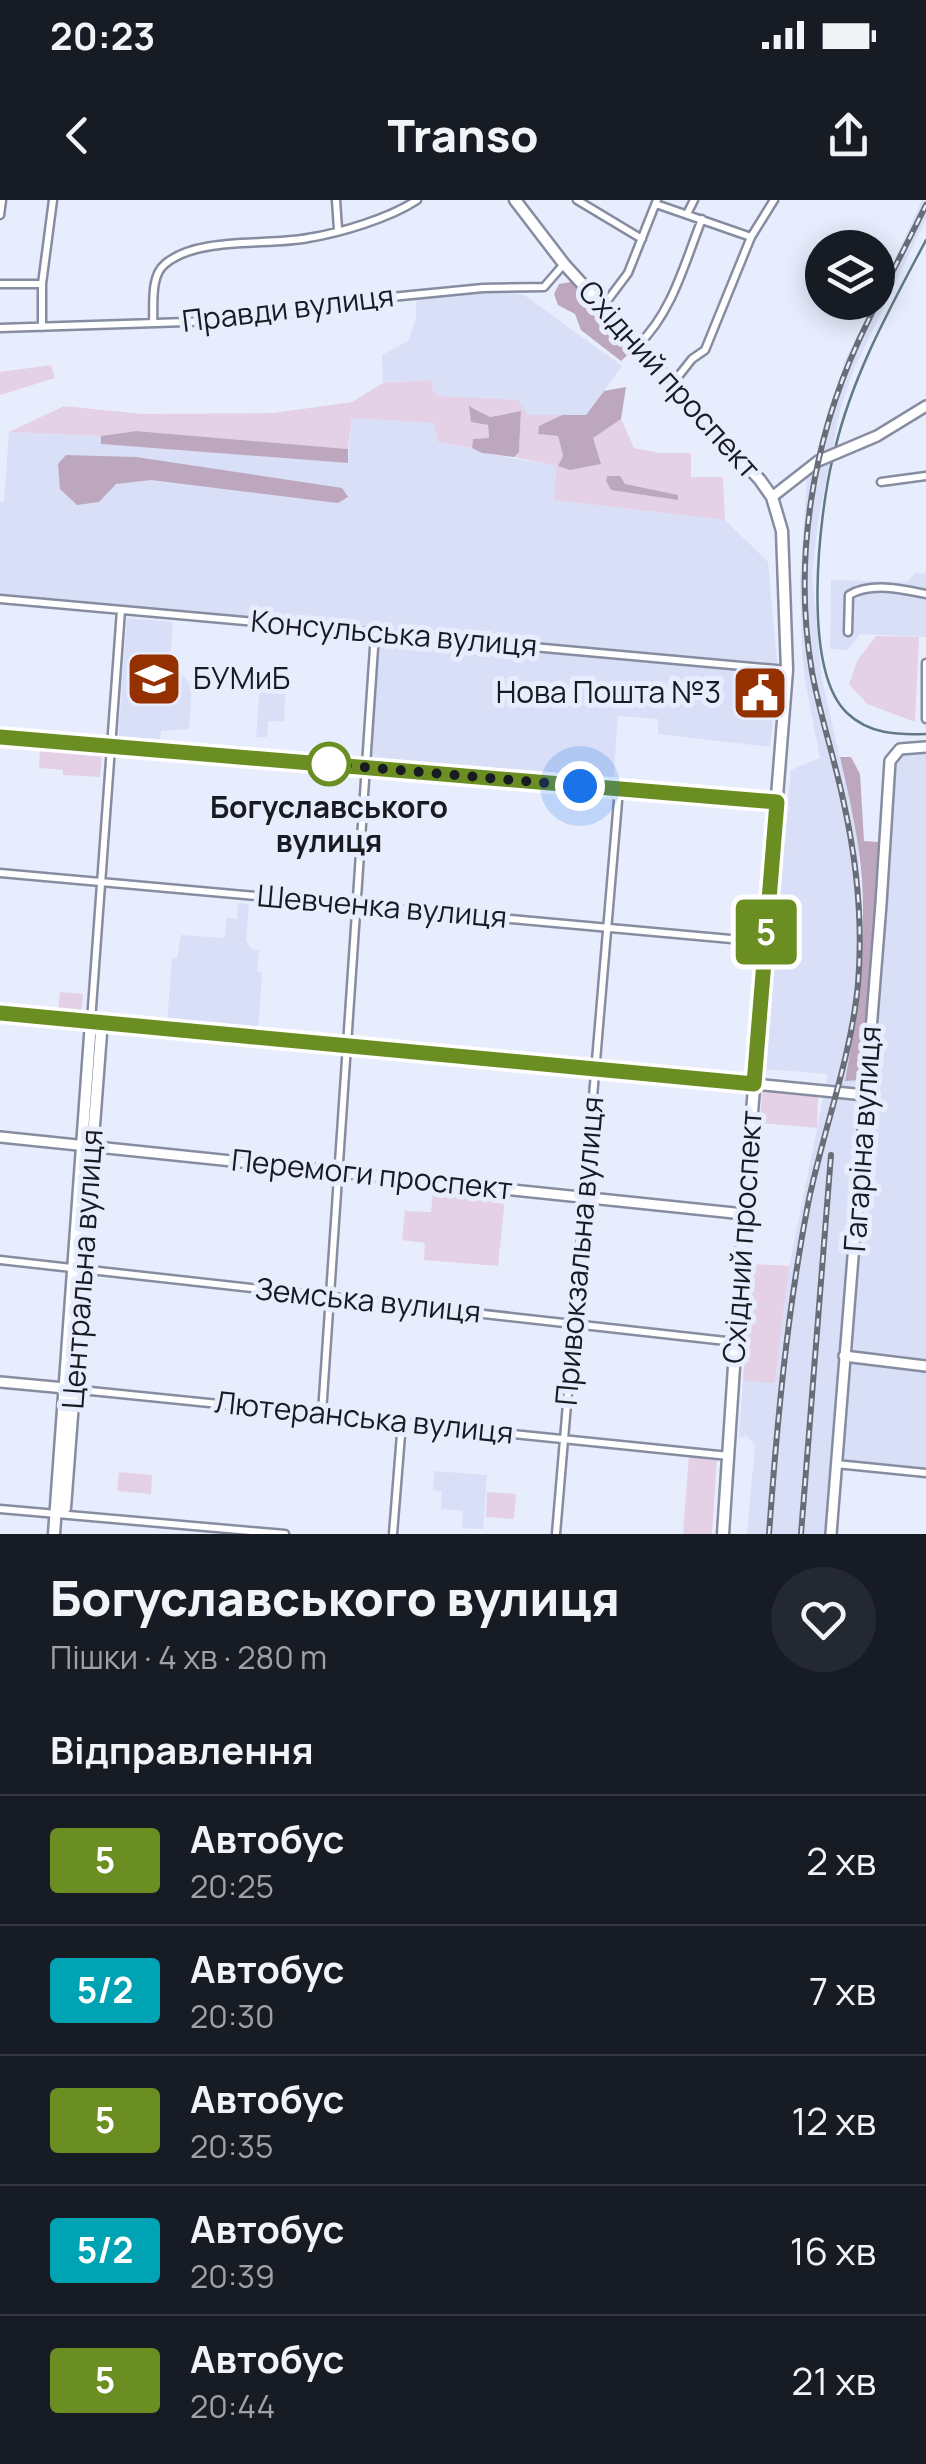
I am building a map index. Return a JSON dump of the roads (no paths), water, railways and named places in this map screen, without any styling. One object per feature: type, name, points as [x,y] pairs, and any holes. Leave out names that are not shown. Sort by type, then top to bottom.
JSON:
[{"type":"main road","name":"Східний проспект","points":[[515,200],[564,264],[772,497],[782,531],[787,670],[723,1534]]},
{"type":"main road","points":[[0,736],[777,802]]},
{"type":"main road","points":[[0,1013],[754,1084]]},
{"type":"main road","name":"Центральна вулиця","points":[[54,1534],[56,1514],[65,1508],[88,1146],[91,1022]]},
{"type":"street","points":[[0,215],[2,200]]},
{"type":"street","points":[[42,326],[42,284],[53,200]]},
{"type":"street","points":[[336,200],[338,229]]},
{"type":"street","points":[[153,323],[155,284],[162,266],[176,257],[237,242],[309,238],[377,220],[417,200]]},
{"type":"street","points":[[687,214],[694,200]]},
{"type":"street","points":[[672,383],[705,350],[751,237],[774,200]]},
{"type":"street","points":[[582,201],[642,239]]},
{"type":"street","points":[[604,305],[628,273],[657,202],[751,237]]},
{"type":"street","points":[[638,345],[664,313],[702,220]]},
{"type":"street","name":"Правди вулиця","points":[[0,328],[263,318],[327,304],[482,288],[544,288],[564,264]]},
{"type":"street","points":[[0,284],[42,284]]},
{"type":"street","points":[[772,497],[822,459],[842,453],[926,406]]},
{"type":"street","points":[[881,482],[926,476]]},
{"type":"street","points":[[848,632],[849,595],[860,589],[900,589],[926,594]]},
{"type":"street","name":"Консульська вулиця","points":[[0,599],[787,670]]},
{"type":"street","name":"Центральна вулиця","points":[[91,1022],[121,610]]},
{"type":"street","points":[[322,1413],[376,632]]},
{"type":"street","points":[[926,663],[926,719]]},
{"type":"street","name":"Гагаріна вулиця","points":[[831,1534],[890,761],[900,749],[926,747]]},
{"type":"street","name":"Привокзальна вулиця","points":[[556,1534],[619,789]]},
{"type":"street","name":"Шевченка вулиця","points":[[0,873],[765,942]]},
{"type":"street","points":[[754,1084],[865,1094]]},
{"type":"street","name":"Перемоги проспект","points":[[0,1137],[744,1214]]},
{"type":"street","name":"Земська вулиця","points":[[0,1260],[736,1342]]},
{"type":"street","points":[[844,1356],[926,1366]]},
{"type":"street","name":"Лютеранська вулиця","points":[[0,1382],[729,1456]]},
{"type":"street","points":[[393,1534],[402,1422]]},
{"type":"street","points":[[836,1464],[926,1473]]},
{"type":"street","points":[[0,1509],[284,1534]]},
{"type":"waterway","points":[[835,449],[862,368],[926,240]]},
{"type":"waterway","points":[[833,457],[823,515],[818,590],[823,662],[833,692],[847,713],[865,725],[894,733],[926,734]]},
{"type":"railway","points":[[769,1534],[794,1286],[814,1176],[849,1040],[859,961],[858,893],[852,848],[812,672],[805,588],[806,545],[818,461],[843,379],[926,205]]},
{"type":"railway","points":[[801,1534],[831,1155]]},
{"type":"place","name":"БУМиБ","points":[[154,679]]},
{"type":"place","name":"Нова Пошта №3","points":[[760,693]]},
{"type":"place","name":"Богуславського вулиця","points":[[329,764]]}]
